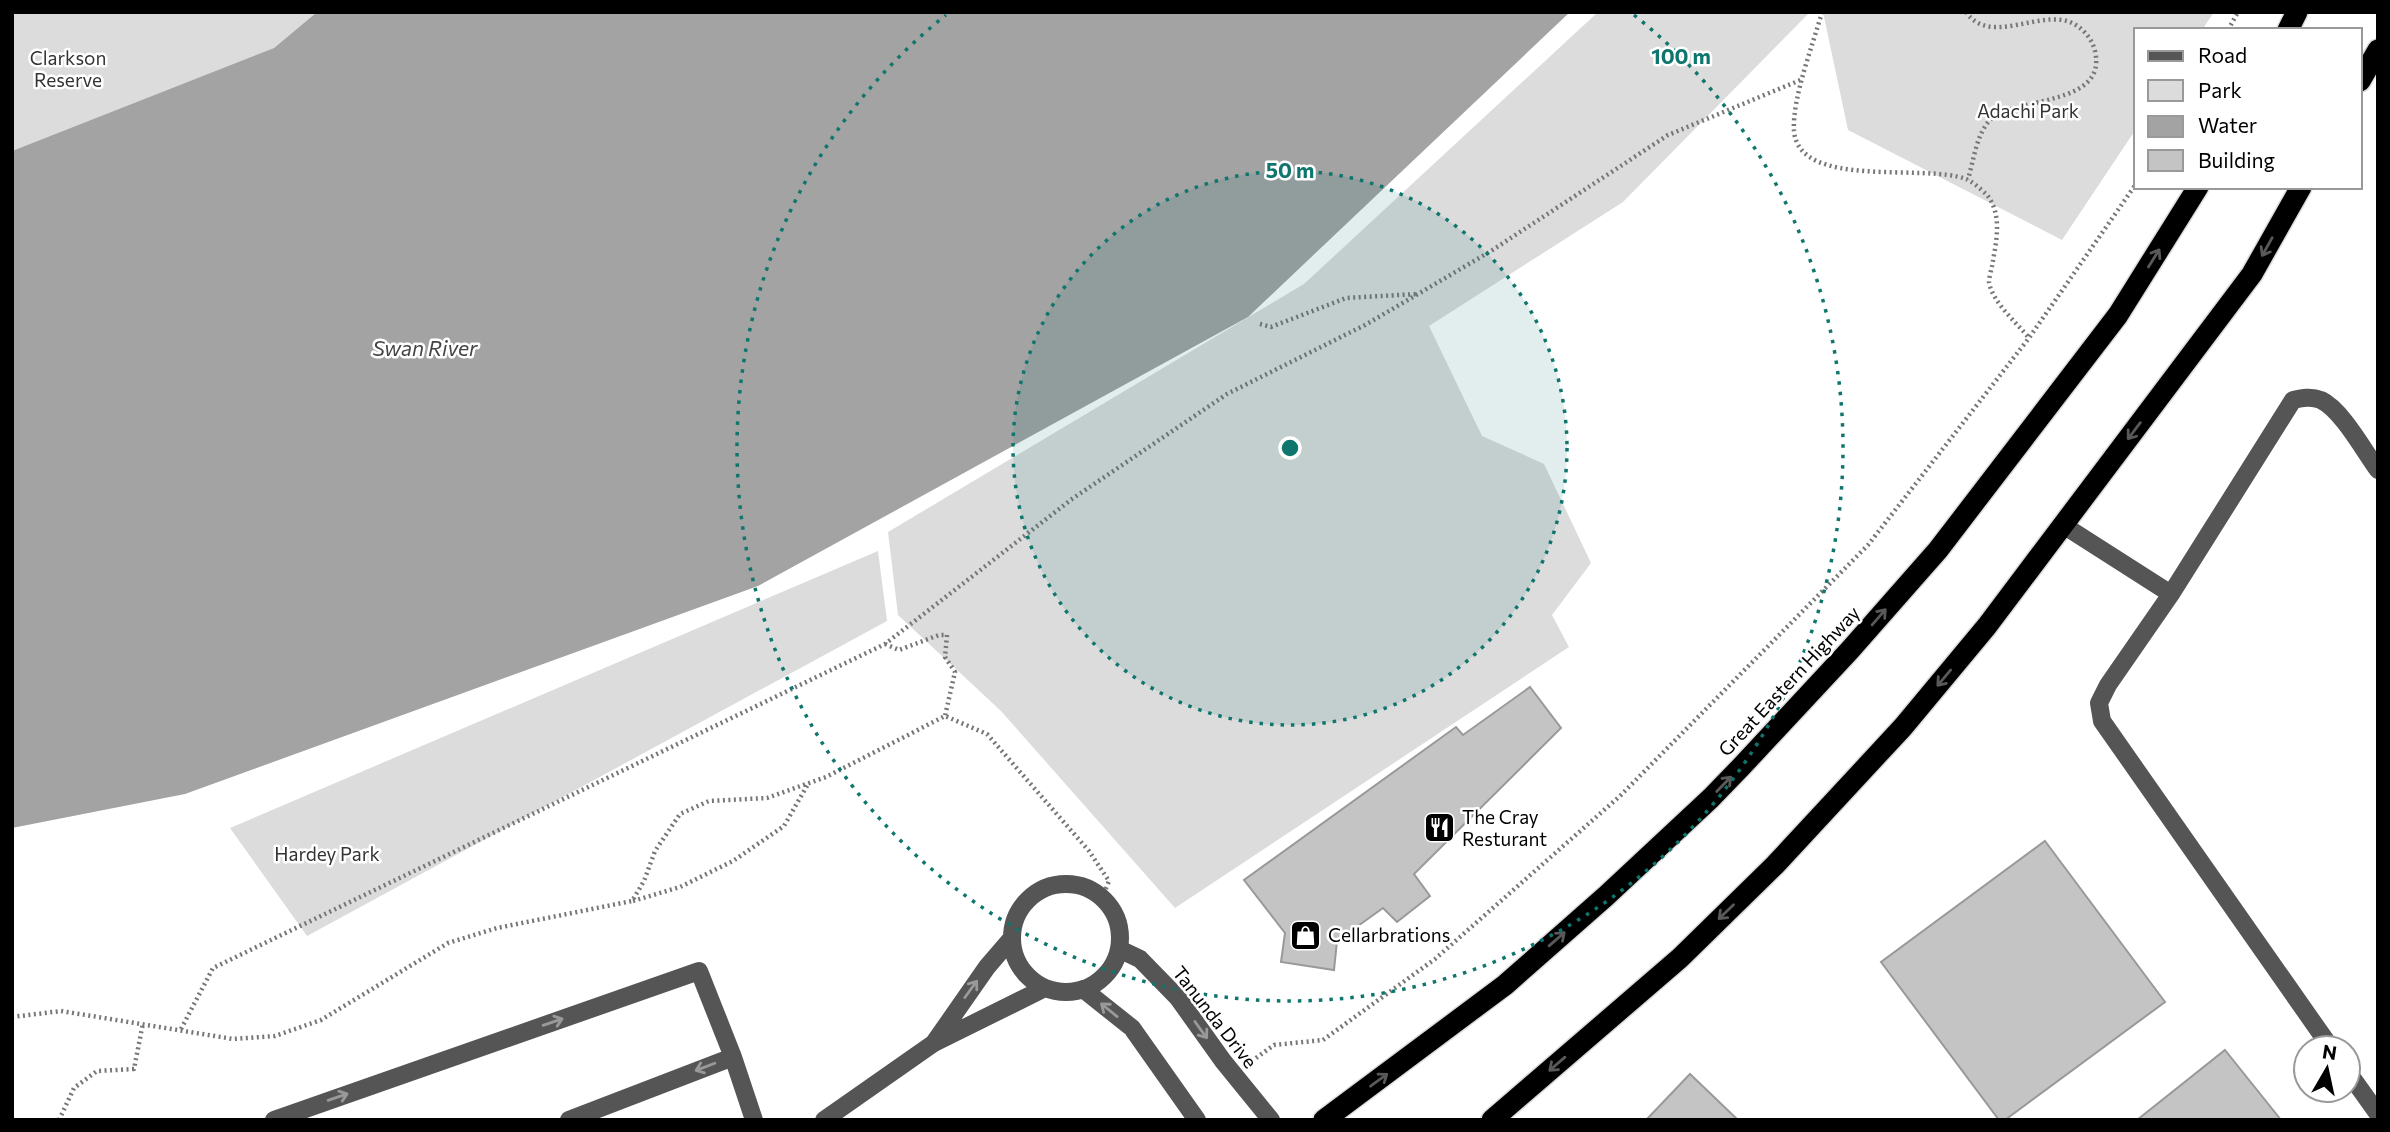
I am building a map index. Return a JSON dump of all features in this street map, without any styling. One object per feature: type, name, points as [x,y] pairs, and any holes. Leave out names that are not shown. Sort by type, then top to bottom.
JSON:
[{"type":"highway","points":[[2289,28],[2297,12]]},
{"type":"highway","points":[[2362,78],[2378,50]]},
{"type":"highway","name":"Great Eastern Highway","points":[[1324,1120],[1505,985],[1711,798],[1750,757],[1938,550],[2118,315],[2198,189]]},
{"type":"highway","points":[[1492,1120],[1679,958],[1775,865],[1902,727],[1987,626],[2252,274],[2300,189]]},
{"type":"lane","points":[[2321,1034],[2102,721],[2099,703],[2108,685],[2172,594],[2293,400],[2308,397],[2322,400],[2339,416],[2378,470]]},
{"type":"lane","points":[[2063,525],[2172,594]]},
{"type":"lane","points":[[1069,884],[1087,888],[1102,898],[1118,921],[1120,935],[1119,949],[1112,966],[1100,980],[1071,992],[1045,988],[1031,979],[1014,954],[1012,938],[1015,921],[1023,905],[1036,893],[1052,886],[1069,884]]},
{"type":"lane","points":[[933,1043],[987,967],[1012,938]]},
{"type":"lane","name":"Tanunda Drive","points":[[1119,949],[1140,959],[1178,998],[1270,1120]]},
{"type":"lane","points":[[274,1120],[699,971],[733,1057],[754,1120]]},
{"type":"lane","points":[[824,1120],[933,1043],[1045,988]]},
{"type":"lane","points":[[1083,989],[1132,1028],[1197,1120]]},
{"type":"lane","points":[[569,1120],[733,1057]]},
{"type":"lane","points":[[2362,1088],[2374,1102]]},
{"type":"path","points":[[1822,12],[1795,115],[1794,134],[1801,150],[1816,163],[1842,170],[1939,173],[1968,179],[1987,195],[1997,214],[1996,243],[1989,282],[1998,301],[2029,338]]},
{"type":"path","points":[[1966,12],[1971,19],[1985,25],[2070,21],[2082,29],[2093,43],[2096,57],[2094,72],[2074,92],[2013,109],[1992,119],[1979,136],[1968,179]]},
{"type":"path","points":[[2229,28],[2238,12]]},
{"type":"path","points":[[181,1029],[213,968],[886,644],[1072,499],[1227,394],[1365,325],[1418,295],[1491,251],[1668,135],[1803,79]]},
{"type":"path","points":[[1274,1045],[1323,1040],[1435,959],[1620,796],[1868,545],[2029,338],[2134,187]]},
{"type":"path","points":[[1260,324],[1271,327],[1346,298],[1418,295]]},
{"type":"path","points":[[886,644],[899,650],[939,635],[947,635],[945,657],[955,672],[945,716]]},
{"type":"path","points":[[632,901],[644,881],[655,851],[680,814],[709,801],[767,798],[826,777],[945,716]]},
{"type":"path","points":[[945,716],[987,734],[1089,851],[1109,881],[1102,898]]},
{"type":"path","points":[[12,1017],[61,1012],[233,1039],[275,1036],[321,1020],[448,943],[497,928],[632,901],[680,887],[733,861],[784,826],[808,783]]},
{"type":"path","points":[[60,1120],[59,1117],[74,1088],[97,1071],[134,1069],[143,1023]]},
{"type":"green space","name":"Clarkson Reserve","points":[[12,12],[317,12],[274,48],[12,151]]},
{"type":"green space","points":[[1598,12],[1810,12],[1623,202],[1429,326],[1482,436],[1544,464],[1591,563],[1552,615],[1569,647],[1175,908],[1001,711],[898,615],[888,532],[1304,284]]},
{"type":"green space","name":"Adachi Park","points":[[1823,12],[2214,12],[2203,28],[2134,28],[2134,132],[2062,240],[1848,130]]},
{"type":"green space","name":"Hardey Park","points":[[878,551],[887,621],[307,936],[230,828]]},
{"type":"water","name":"Swan River","points":[[317,12],[1570,12],[1248,317],[758,586],[185,794],[12,828],[12,151],[274,48]]},
{"type":"building","points":[[1530,687],[1561,728],[1414,874],[1430,896],[1397,922],[1383,908],[1337,941],[1334,970],[1281,962],[1285,933],[1244,880],[1456,727],[1463,735]]},
{"type":"building","points":[[2045,841],[2165,1002],[2005,1120],[1999,1120],[1881,962]]},
{"type":"building","points":[[2225,1050],[2281,1120],[2137,1120]]},
{"type":"building","points":[[1690,1074],[1738,1120],[1646,1120]]},
{"type":"place","name":"The Cray Resturant","points":[[1439,828]]},
{"type":"place","name":"Cellarbrations","points":[[1305,935]]}]
